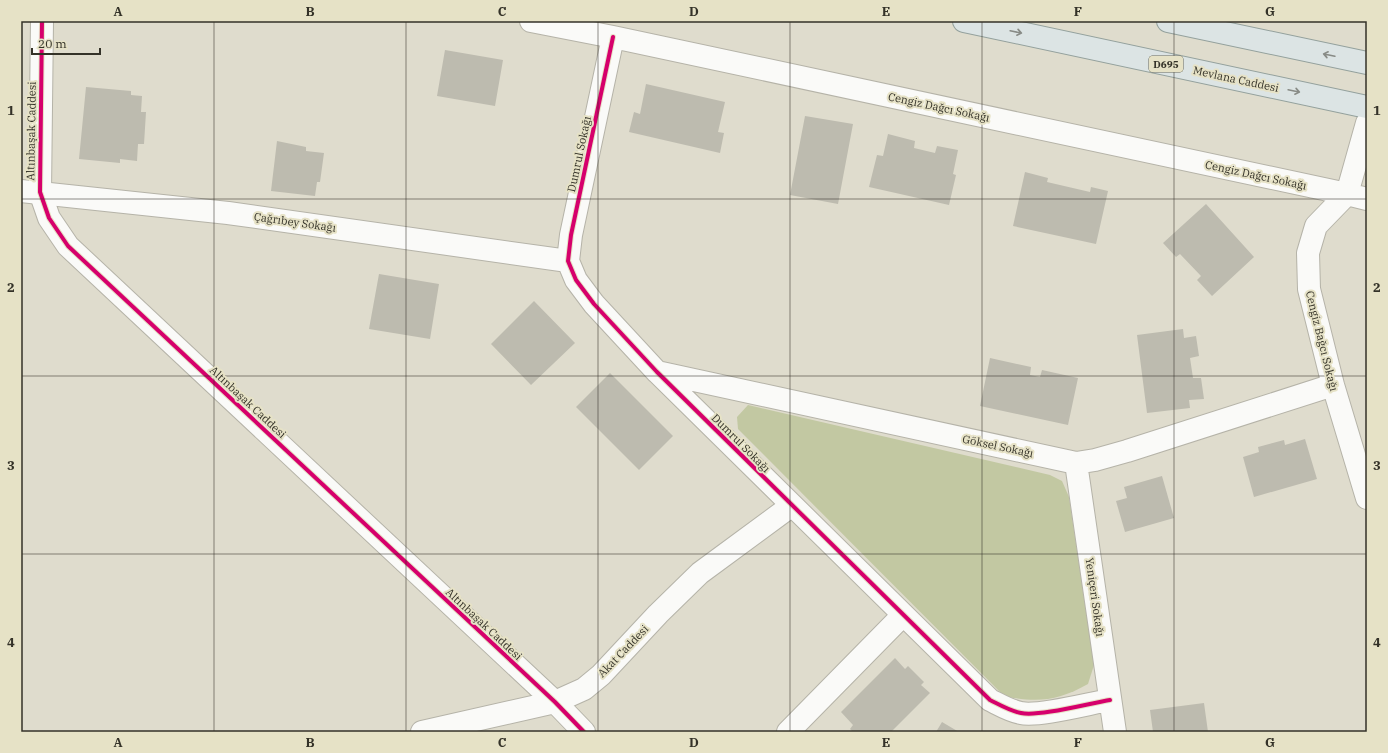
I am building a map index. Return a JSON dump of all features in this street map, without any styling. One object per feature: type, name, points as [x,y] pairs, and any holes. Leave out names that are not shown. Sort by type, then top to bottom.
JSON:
[{"type":"main road","name":"Mevlana Caddesi","points":[[964,21],[1367,107]]},
{"type":"main road","points":[[1168,21],[1367,63]]},
{"type":"street","name":"Altınbaşak Caddesi","points":[[42,21],[30,191],[68,246],[555,702],[584,732]]},
{"type":"street","name":"Cengiz Dağcı Sokağı","points":[[531,21],[613,37],[1357,196]]},
{"type":"street","name":"Dumrul Sokağı","points":[[613,37],[570,235],[568,261],[576,280],[594,304],[657,372],[791,506],[990,700],[1005,708],[1022,714],[1110,700]]},
{"type":"street","points":[[1357,196],[1367,123]]},
{"type":"street","name":"Çağrıbey Sokağı","points":[[30,191],[228,213],[568,261]]},
{"type":"street","name":"Cengiz Bağcı Sokağı","points":[[1357,196],[1316,226],[1308,253],[1308,289],[1332,384],[1367,498]]},
{"type":"street","name":"Göksel Sokağı","points":[[657,372],[1076,463],[1095,460],[1127,451],[1332,384]]},
{"type":"street","name":"Yeniçeri Sokağı","points":[[1076,463],[1115,732]]},
{"type":"street","name":"Akat Caddesi","points":[[422,732],[555,702],[584,689],[601,675],[658,614],[700,573],[791,506]]},
{"type":"street","points":[[788,732],[903,615]]},
{"type":"green space","points":[[748,405],[1050,475],[1062,481],[1069,497],[1094,665],[1088,684],[1067,694],[1047,699],[1037,700],[1004,696],[738,429],[737,417]]},
{"type":"building","points":[[445,50],[503,60],[495,106],[437,96]]},
{"type":"building","points":[[646,84],[725,102],[718,132],[724,133],[720,153],[629,132],[634,112],[640,114]]},
{"type":"building","points":[[86,87],[131,91],[131,95],[142,96],[141,112],[146,112],[144,144],[138,144],[137,161],[120,159],[120,163],[79,159]]},
{"type":"building","points":[[805,116],[853,124],[838,204],[790,195]]},
{"type":"building","points":[[888,134],[915,141],[914,148],[935,153],[937,146],[958,150],[953,174],[956,175],[949,205],[869,187],[877,155],[883,156]]},
{"type":"building","points":[[277,141],[306,147],[306,151],[324,153],[320,182],[317,182],[315,196],[271,191]]},
{"type":"building","points":[[1025,172],[1048,178],[1047,182],[1090,192],[1091,187],[1108,191],[1096,244],[1013,226]]},
{"type":"building","points":[[1206,204],[1254,257],[1212,296],[1197,280],[1201,276],[1180,254],[1176,257],[1163,243]]},
{"type":"building","points":[[379,274],[439,284],[430,339],[369,329]]},
{"type":"building","points":[[534,301],[575,343],[531,385],[491,344]]},
{"type":"building","points":[[1183,329],[1184,338],[1196,336],[1199,356],[1190,358],[1193,378],[1201,378],[1204,399],[1189,400],[1190,408],[1147,413],[1137,335]]},
{"type":"building","points":[[990,358],[1031,367],[1030,375],[1040,377],[1042,370],[1078,378],[1068,425],[980,406]]},
{"type":"building","points":[[610,373],[673,436],[639,470],[576,407]]},
{"type":"building","points":[[1305,439],[1317,479],[1254,497],[1243,457],[1259,452],[1258,447],[1284,440],[1285,445]]},
{"type":"building","points":[[1162,476],[1174,518],[1125,532],[1116,501],[1127,498],[1124,487]]},
{"type":"building","points":[[895,658],[905,669],[908,666],[924,682],[921,685],[930,693],[891,732],[853,732],[850,729],[853,725],[841,712]]},
{"type":"building","points":[[1204,703],[1208,732],[1153,732],[1150,710]]},
{"type":"building","points":[[942,722],[959,732],[936,732]]},
{"type":"cycle path","points":[[42,21],[40,192],[49,218],[68,246],[555,702],[584,732]]},
{"type":"cycle path","points":[[613,37],[571,235],[568,261],[576,280],[594,304],[657,372],[990,700],[1013,711],[1029,714],[1110,700]]}]
